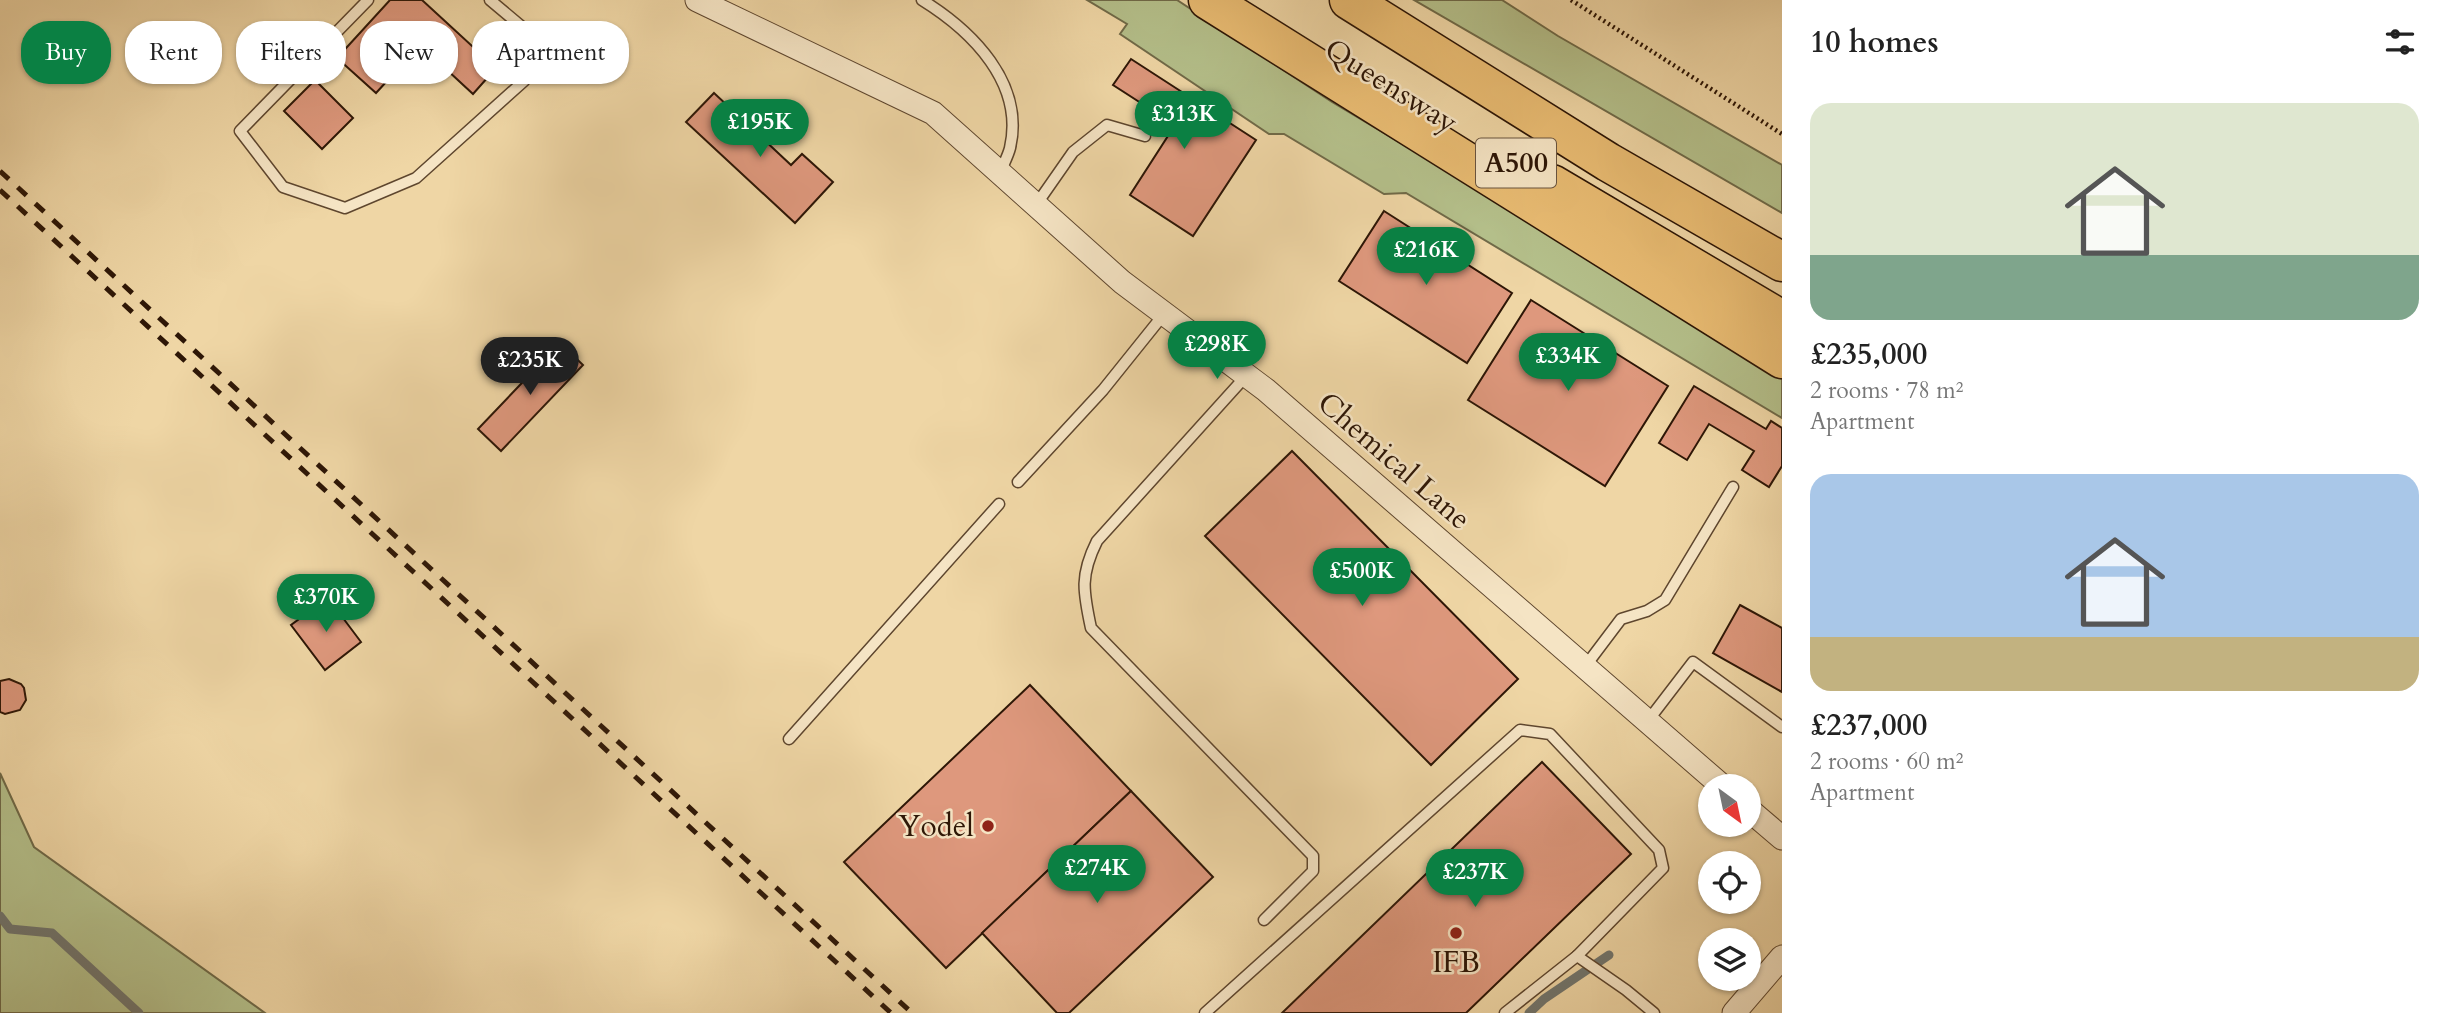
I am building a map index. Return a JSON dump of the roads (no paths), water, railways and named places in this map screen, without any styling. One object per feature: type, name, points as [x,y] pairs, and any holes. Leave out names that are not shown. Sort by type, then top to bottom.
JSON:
[{"type":"highway","points":[[1208,0],[1782,359]]},
{"type":"highway","name":"Queensway","points":[[1254,0],[1422,107],[1782,320]]},
{"type":"highway","name":"Queensway","points":[[1349,0],[1608,162],[1782,262]]},
{"type":"highway","points":[[1608,162],[1782,248]]},
{"type":"street","name":"Chemical Lane","points":[[697,0],[933,113],[1122,282],[1246,376],[1708,774]]},
{"type":"street","points":[[1761,819],[1782,838]]},
{"type":"street","points":[[1734,1013],[1782,957]]},
{"type":"lane","points":[[368,0],[240,131],[283,187],[345,208],[416,178],[524,81],[540,42],[489,0]]},
{"type":"lane","points":[[922,0],[945,14],[980,45],[1006,89],[1013,120],[1010,149],[1000,173]]},
{"type":"lane","points":[[1036,205],[1073,152],[1107,125],[1145,136]]},
{"type":"lane","points":[[1018,482],[1103,390],[1164,314]]},
{"type":"lane","points":[[1246,376],[1097,541],[1086,563],[1083,594],[1091,628],[1313,856],[1313,871],[1264,920]]},
{"type":"lane","points":[[1584,668],[1621,619],[1647,611],[1665,600],[1733,487]]},
{"type":"lane","points":[[789,739],[999,504]]},
{"type":"lane","points":[[1647,722],[1693,663],[1782,727]]},
{"type":"lane","points":[[1205,1013],[1520,730],[1550,734],[1659,850],[1663,868],[1577,956],[1505,1013]]},
{"type":"lane","points":[[1577,956],[1654,1013]]},
{"type":"waterway","points":[[0,916],[10,929],[52,933],[139,1013]]},
{"type":"waterway","points":[[1529,1013],[1544,999],[1609,955]]},
{"type":"railway","points":[[0,171],[912,1013]]},
{"type":"railway","points":[[0,190],[891,1013]]},
{"type":"place","name":"Yodel","points":[[988,826]]},
{"type":"place","name":"IFB","points":[[1456,933]]}]
